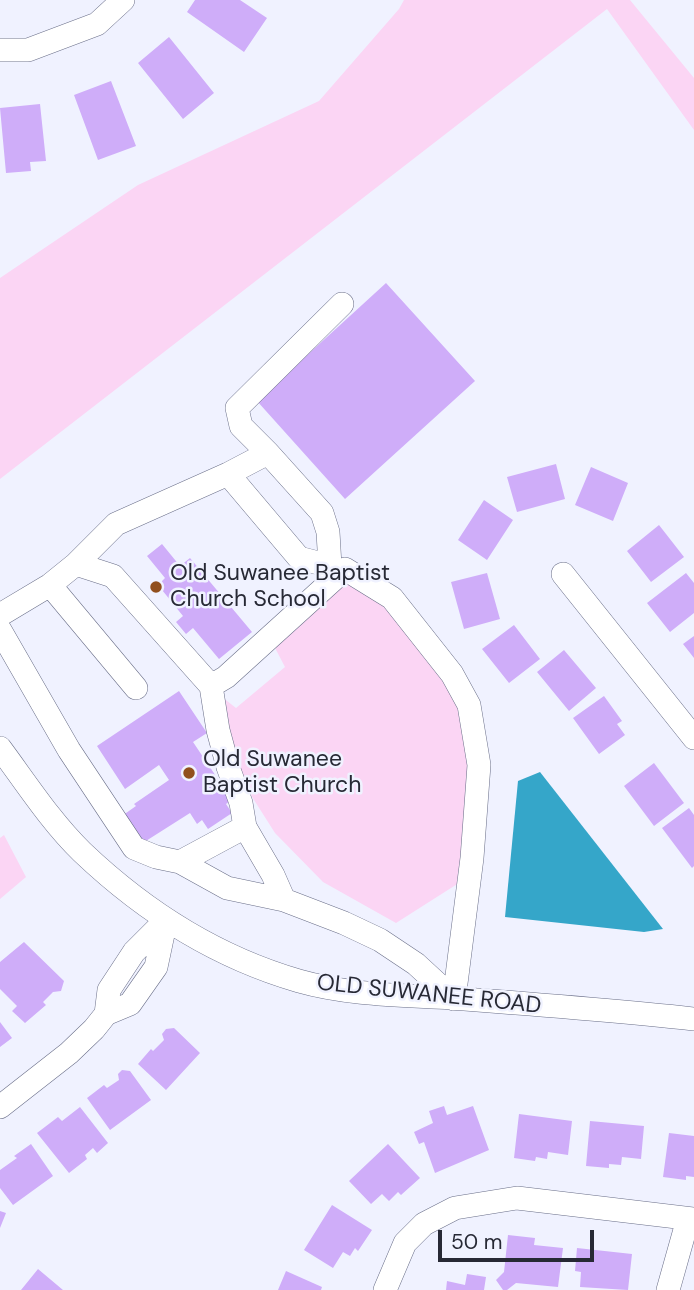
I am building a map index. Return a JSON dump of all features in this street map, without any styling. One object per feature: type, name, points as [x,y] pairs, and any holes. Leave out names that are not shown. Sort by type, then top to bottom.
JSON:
[{"type":"street","points":[[0,50],[28,50],[97,24],[123,0]]},
{"type":"street","points":[[333,571],[328,532],[322,513],[241,426],[237,408],[342,304]]},
{"type":"street","points":[[0,615],[50,585],[76,564],[116,524],[268,453]]},
{"type":"street","points":[[228,474],[299,558],[333,571],[345,569],[393,598],[452,674],[469,705],[479,765],[472,858],[454,999]]},
{"type":"street","points":[[76,564],[113,576],[211,686],[218,730],[241,803],[245,827],[274,875],[284,900]]},
{"type":"street","points":[[211,686],[226,677],[333,571]]},
{"type":"street","points":[[563,574],[694,738]]},
{"type":"street","points":[[50,585],[136,688]]},
{"type":"street","points":[[0,630],[69,750],[134,848],[156,858],[180,862],[227,888],[284,900],[344,923],[380,940],[416,964],[454,999]]},
{"type":"street","name":"OLD SUWANEE ROAD","points":[[0,748],[40,803],[80,850],[124,889],[166,920],[213,947],[270,972],[337,989],[694,1019]]},
{"type":"street","points":[[180,862],[245,827]]},
{"type":"street","points":[[0,1107],[94,1030],[106,1014],[109,990],[121,971],[134,952],[166,920]]},
{"type":"street","points":[[385,1290],[405,1243],[424,1224],[455,1208],[517,1198],[691,1219],[668,1290]]},
{"type":"shaded area","points":[[404,0],[630,0],[694,78],[694,130],[607,9],[0,479],[0,278],[138,185],[319,101]]},
{"type":"shaded area","points":[[349,579],[391,606],[457,699],[473,756],[462,881],[396,923],[323,882],[275,833],[242,781],[222,724],[222,697],[236,708],[285,667],[274,646]]},
{"type":"shaded area","points":[[4,835],[26,877],[0,899],[0,838]]},
{"type":"water","points":[[540,772],[663,929],[644,932],[505,917],[518,781]]},
{"type":"building","points":[[195,0],[240,0],[267,18],[244,52],[187,12]]},
{"type":"building","points":[[169,37],[214,93],[183,119],[138,63]]},
{"type":"building","points":[[111,81],[136,146],[98,160],[74,95]]},
{"type":"building","points":[[40,104],[46,161],[30,162],[31,171],[6,173],[0,108]]},
{"type":"building","points":[[386,283],[475,381],[345,499],[257,401]]},
{"type":"building","points":[[556,464],[565,499],[517,512],[507,477]]},
{"type":"building","points":[[591,467],[628,483],[613,521],[575,505]]},
{"type":"building","points":[[484,500],[513,520],[487,560],[458,540]]},
{"type":"building","points":[[659,525],[684,557],[651,582],[627,551]]},
{"type":"building","points":[[162,544],[180,566],[190,558],[252,632],[219,659],[193,628],[186,634],[176,622],[183,616],[158,585],[165,578],[147,556]]},
{"type":"building","points":[[487,573],[500,619],[464,629],[451,582]]},
{"type":"building","points":[[686,573],[694,583],[694,613],[670,632],[647,603]]},
{"type":"building","points":[[514,625],[540,659],[509,683],[482,649]]},
{"type":"building","points":[[694,636],[694,658],[683,644]]},
{"type":"building","points":[[564,650],[596,688],[569,711],[537,672]]},
{"type":"building","name":"Old Suwanee Baptist Church","points":[[179,691],[207,733],[193,742],[232,800],[226,804],[232,813],[208,829],[202,820],[197,824],[190,813],[138,846],[119,818],[169,780],[159,765],[125,789],[97,746]]},
{"type":"building","points":[[604,696],[622,721],[617,724],[625,735],[599,754],[573,718]]},
{"type":"building","points":[[654,763],[684,803],[654,826],[624,786]]},
{"type":"building","points":[[689,808],[694,815],[692,868],[662,828]]},
{"type":"building","points":[[24,942],[64,981],[61,991],[53,992],[43,1002],[46,1005],[25,1023],[12,1011],[17,1006],[0,989],[0,962]]},
{"type":"building","points":[[0,1022],[12,1038],[0,1047]]},
{"type":"building","points":[[174,1028],[200,1053],[166,1090],[138,1064],[151,1049],[153,1051],[164,1040],[162,1034],[166,1029]]},
{"type":"building","points":[[122,1070],[130,1071],[151,1100],[110,1130],[87,1098],[104,1085],[107,1088],[119,1080],[118,1074]]},
{"type":"building","points":[[444,1106],[447,1115],[473,1106],[489,1150],[435,1173],[424,1142],[419,1144],[414,1132],[433,1123],[429,1111]]},
{"type":"building","points":[[80,1107],[108,1143],[97,1153],[93,1148],[85,1155],[87,1159],[69,1173],[37,1133],[58,1117],[62,1121]]},
{"type":"building","points":[[519,1114],[572,1121],[568,1155],[548,1152],[547,1159],[536,1157],[535,1161],[514,1158]]},
{"type":"building","points":[[590,1121],[644,1126],[641,1159],[622,1157],[621,1165],[609,1164],[609,1168],[586,1166]]},
{"type":"building","points":[[669,1133],[694,1136],[694,1177],[686,1176],[686,1180],[663,1177]]},
{"type":"building","points":[[31,1144],[53,1176],[13,1205],[0,1188],[0,1170]]},
{"type":"building","points":[[388,1144],[420,1178],[401,1195],[398,1192],[389,1201],[382,1194],[371,1204],[349,1181]]},
{"type":"building","points":[[332,1205],[372,1230],[358,1251],[355,1248],[350,1256],[343,1252],[333,1268],[304,1250]]},
{"type":"building","points":[[0,1211],[6,1213],[0,1228]]},
{"type":"building","points":[[508,1235],[535,1238],[534,1245],[563,1248],[558,1287],[516,1283],[503,1290],[496,1280],[504,1272]]},
{"type":"building","points":[[577,1248],[632,1254],[628,1290],[580,1287],[581,1272],[575,1271]]},
{"type":"building","points":[[38,1269],[63,1290],[21,1290]]},
{"type":"building","points":[[286,1271],[322,1287],[321,1290],[278,1290]]},
{"type":"building","points":[[467,1274],[486,1277],[484,1290],[446,1290],[447,1281],[465,1285]]},
{"type":"place","name":"Old Suwanee Baptist Church School","points":[[156,587]]},
{"type":"place","name":"Old Suwanee Baptist Church","points":[[189,773]]}]
